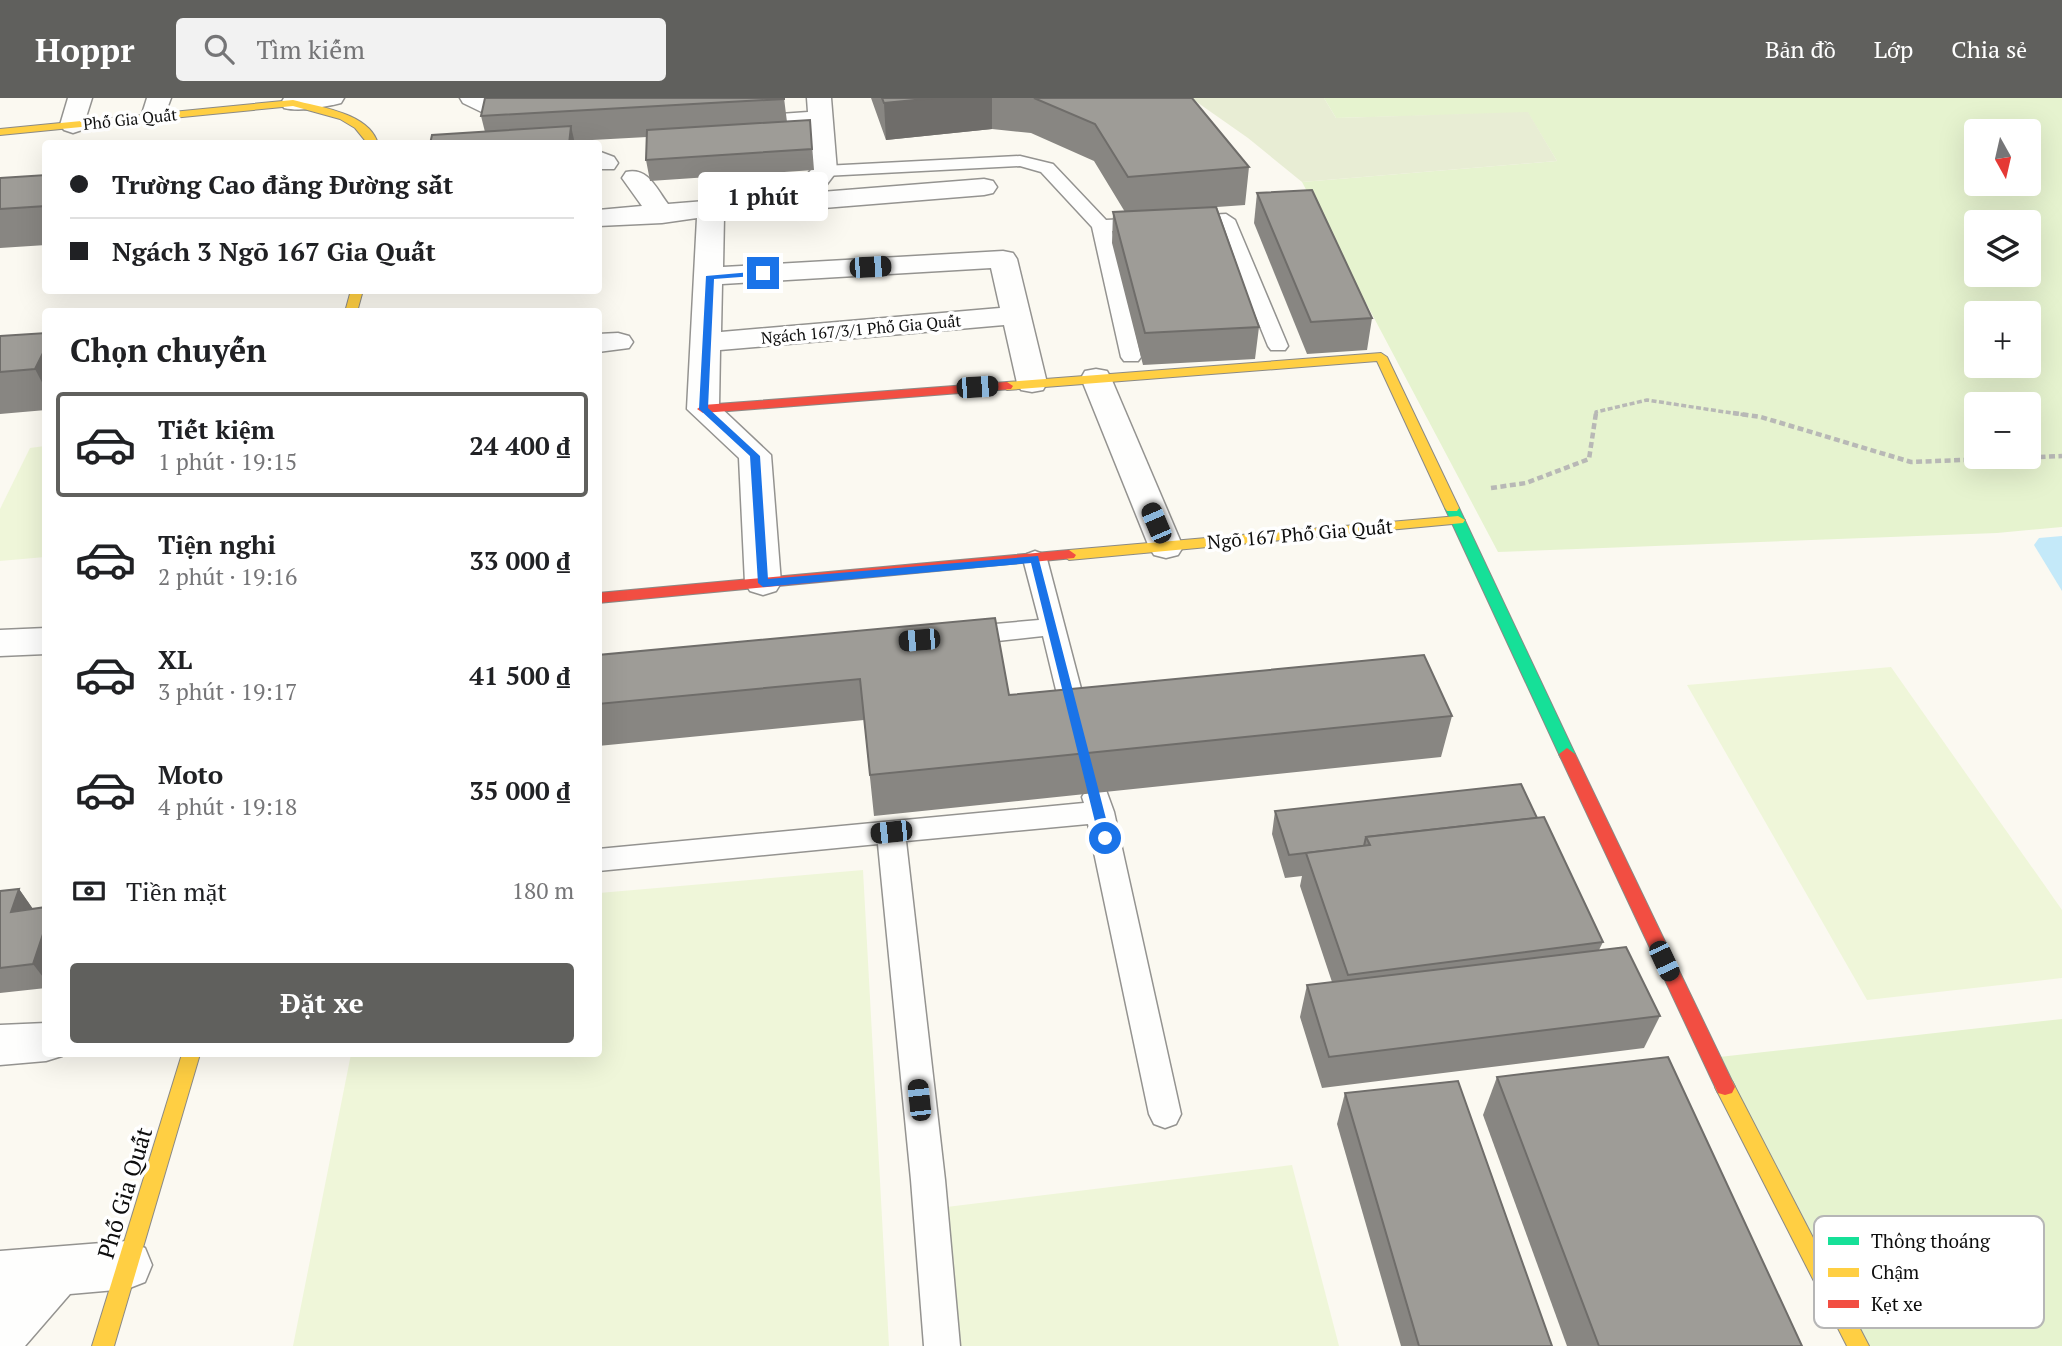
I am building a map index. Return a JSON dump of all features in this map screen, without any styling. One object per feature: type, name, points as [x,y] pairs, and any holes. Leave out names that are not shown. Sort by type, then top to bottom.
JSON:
[{"type":"street","points":[[73,125],[80,98]]},
{"type":"street","points":[[293,103],[332,98]]},
{"type":"street","points":[[472,98],[563,140]]},
{"type":"street","name":"Phố Gia Quất","points":[[0,132],[73,125],[156,108],[293,103],[344,117],[359,126],[372,140]]},
{"type":"street","points":[[710,126],[820,108],[824,172],[799,202]]},
{"type":"street","points":[[635,178],[662,215]]},
{"type":"street","points":[[602,218],[984,187]]},
{"type":"street","points":[[703,409],[711,211]]},
{"type":"street","points":[[710,276],[1003,259],[1032,383]]},
{"type":"street","name":"Ngách 167/3/1 Phố Gia Quất","points":[[707,342],[1016,315]]},
{"type":"street","points":[[703,409],[1381,357],[1710,1058],[1814,1260]]},
{"type":"street","points":[[1096,379],[1166,547]]},
{"type":"street","points":[[703,409],[755,456],[763,583]]},
{"type":"street","name":"Ngõ 167 Phố Gia Quất","points":[[602,598],[1458,520]]},
{"type":"street","points":[[0,643],[42,640]]},
{"type":"street","points":[[0,1045],[42,1042]]},
{"type":"street","name":"Phố Gia Quất","points":[[103,1346],[190,1057]]},
{"type":"street","points":[[0,1275],[127,1265]]},
{"type":"street","points":[[0,1335],[58,1270]]},
{"type":"street","points":[[1849,1328],[1858,1346]]},
{"type":"lane","points":[[824,172],[1020,161],[1047,168],[1101,226],[1130,357]]},
{"type":"lane","points":[[1101,226],[1226,220],[1278,346]]},
{"type":"lane","points":[[1035,559],[1083,746]]},
{"type":"lane","points":[[943,637],[1053,627]]},
{"type":"lane","points":[[1090,773],[1165,1114]]},
{"type":"lane","points":[[602,860],[1100,812]]},
{"type":"lane","points":[[891,832],[928,1180],[942,1346]]},
{"type":"path","points":[[1446,494],[1526,482],[1589,459],[1596,412],[1647,400],[1761,416],[1912,462],[2062,457]]},
{"type":"green space","points":[[1191,98],[1324,98],[1336,118],[1528,112],[1557,161],[1302,182],[1248,138]]},
{"type":"green space","points":[[1324,98],[2062,98],[2062,527],[1997,533],[1498,552],[1302,182],[1557,161],[1528,113],[1336,118]]},
{"type":"green space","points":[[42,446],[42,557],[0,561],[0,509],[30,448]]},
{"type":"green space","points":[[1891,667],[2062,910],[2062,978],[1867,1000],[1687,685]]},
{"type":"green space","points":[[863,870],[889,1346],[293,1346],[350,1057],[602,1057],[602,893]]},
{"type":"green space","points":[[2062,1019],[2062,1346],[1858,1346],[1849,1328],[2044,1328],[2044,1216],[1814,1216],[1814,1260],[1710,1058]]},
{"type":"green space","points":[[1292,1165],[1339,1346],[935,1346],[922,1210]]},
{"type":"water","points":[[2062,536],[2062,591],[2034,545],[2039,538]]},
{"type":"building","points":[[485,98],[784,98],[784,99],[481,116]]},
{"type":"building","points":[[882,98],[935,98],[884,103]]},
{"type":"building","points":[[1034,98],[1192,98],[1249,167],[1128,177],[1095,124]]},
{"type":"building","points":[[810,120],[812,149],[646,160],[647,130]]},
{"type":"building","points":[[571,126],[569,140],[431,140],[432,135]]},
{"type":"building","points":[[42,175],[42,206],[0,209],[0,178]]},
{"type":"building","points":[[1312,190],[1372,318],[1311,322],[1257,193]]},
{"type":"building","points":[[1216,207],[1259,327],[1145,333],[1113,212]]},
{"type":"building","points":[[42,333],[42,355],[35,369],[0,372],[0,336]]},
{"type":"building","points":[[995,618],[1009,695],[1424,655],[1452,716],[870,775],[860,679],[602,704],[602,655]]},
{"type":"building","points":[[1521,784],[1537,818],[1366,837],[1364,846],[1289,855],[1275,811]]},
{"type":"building","points":[[1544,817],[1603,942],[1348,975],[1306,853],[1370,845],[1366,837]]},
{"type":"building","points":[[19,889],[11,912],[42,908],[42,937],[33,964],[0,968],[0,891]]},
{"type":"building","points":[[1626,947],[1660,1016],[1329,1057],[1307,985]]},
{"type":"building","points":[[1668,1057],[1802,1346],[1599,1346],[1497,1077]]},
{"type":"building","points":[[1458,1081],[1552,1346],[1419,1346],[1345,1093]]},
{"type":"traffic: fast","points":[[1452,508],[1567,754]]},
{"type":"traffic: slow","points":[[0,132],[293,103],[344,117],[359,126],[372,140]]},
{"type":"traffic: slow","points":[[352,308],[356,294]]},
{"type":"traffic: slow","points":[[1007,386],[1381,357],[1452,508]]},
{"type":"traffic: slow","points":[[1069,555],[1458,520]]},
{"type":"traffic: slow","points":[[103,1346],[190,1057]]},
{"type":"traffic: slow","points":[[1725,1087],[1814,1260]]},
{"type":"traffic: slow","points":[[1849,1328],[1858,1346]]},
{"type":"traffic: jam","points":[[703,409],[1007,386]]},
{"type":"traffic: jam","points":[[602,598],[1069,555]]},
{"type":"traffic: jam","points":[[1567,754],[1725,1087]]},
{"type":"route","points":[[763,273],[710,276],[703,409],[755,456],[763,583],[1035,559],[1105,838]]}]
